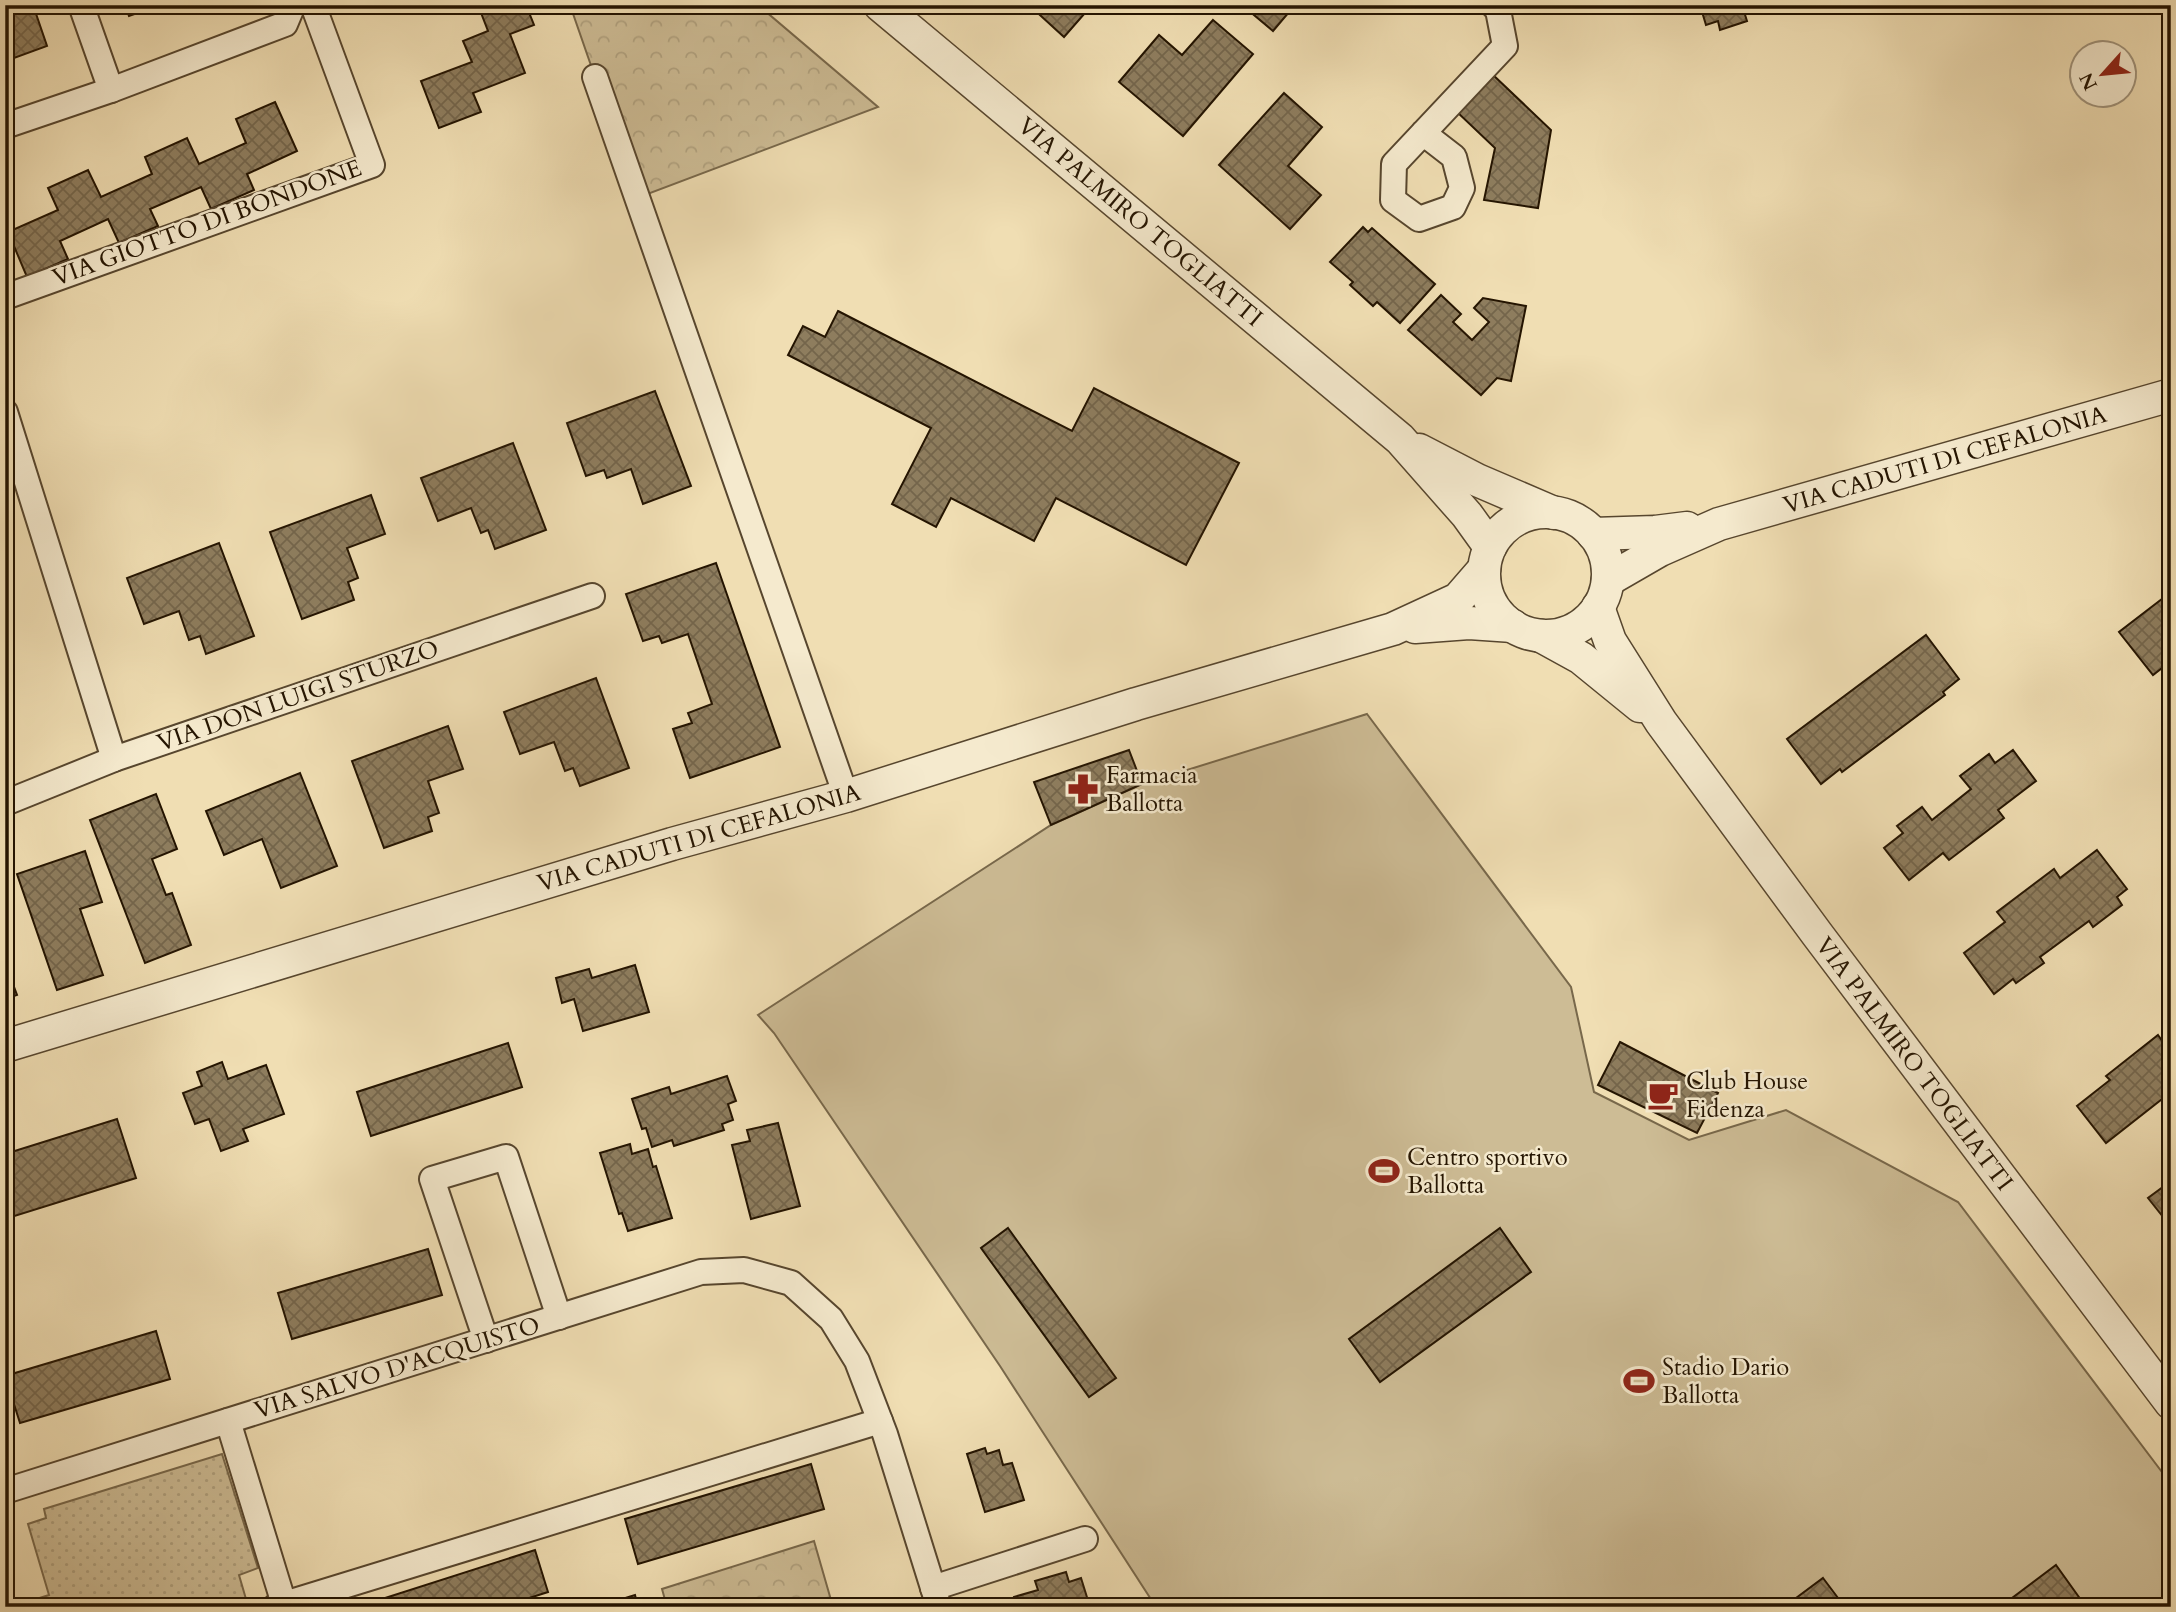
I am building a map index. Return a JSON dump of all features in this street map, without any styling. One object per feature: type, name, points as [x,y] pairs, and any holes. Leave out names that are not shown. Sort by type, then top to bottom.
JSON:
[{"type":"street","points":[[81,5],[111,90]]},
{"type":"street","points":[[5,126],[111,90],[285,24],[293,5]]},
{"type":"street","name":"VIA GIOTTO DI BONDONE","points":[[5,297],[372,165],[313,5]]},
{"type":"street","points":[[1423,133],[1505,46],[1498,10],[1493,5]]},
{"type":"street","name":"VIA PALMIRO TOGLIATTI","points":[[897,10],[1400,439],[1467,515],[1488,558],[1485,586],[1500,615],[1581,658],[1661,722]]},
{"type":"street","points":[[595,77],[846,796]]},
{"type":"street","name":"VIA CADUTI DI CEFALONIA","points":[[1603,594],[1660,550],[1719,524],[2171,395]]},
{"type":"street","points":[[5,412],[114,759]]},
{"type":"street","name":"VIA PALMIRO TOGLIATTI","points":[[1400,439],[1477,480],[1569,517],[1593,534],[1602,548],[1607,564],[1603,594],[1610,641],[1661,722],[1817,934],[2171,1403]]},
{"type":"street","points":[[1488,558],[1501,531],[1516,520],[1535,513],[1554,513]]},
{"type":"street","name":"VIA CADUTI DI CEFALONIA","points":[[1593,534],[1655,532],[1719,524]]},
{"type":"street","name":"VIA CADUTI DI CEFALONIA","points":[[5,1046],[659,848],[846,796],[1136,704],[1393,629],[1458,599],[1488,558]]},
{"type":"street","points":[[1527,631],[1558,635],[1573,630],[1587,620],[1603,594]]},
{"type":"street","name":"VIA DON LUIGI STURZO","points":[[5,803],[114,759],[592,596]]},
{"type":"street","name":"VIA CADUTI DI CEFALONIA","points":[[1393,629],[1469,623],[1527,631]]},
{"type":"street","points":[[486,1340],[432,1179],[506,1157],[559,1317]]},
{"type":"street","name":"VIA SALVO D'ACQUISTO","points":[[5,1490],[701,1272],[744,1270],[791,1283],[831,1318],[857,1361],[880,1421]]},
{"type":"street","points":[[228,1421],[280,1605],[880,1421],[936,1597],[1085,1539]]},
{"type":"green space","points":[[570,5],[758,5],[878,107],[637,198]]},
{"type":"green space","name":"Centro sportivo Ballotta","points":[[1367,714],[1571,987],[1594,1092],[1689,1140],[1786,1110],[1958,1202],[2171,1484],[2171,1607],[1156,1607],[1000,1366],[774,1033],[758,1015],[1051,825],[1142,784]]},
{"type":"green space","points":[[222,1454],[258,1568],[239,1575],[246,1599],[221,1607],[18,1607],[17,1605],[49,1595],[28,1524],[46,1518],[44,1509]]},
{"type":"green space","points":[[814,1541],[833,1607],[667,1607],[662,1589]]},
{"type":"building","points":[[5,5],[33,5],[47,46],[14,58],[11,50],[5,52]]},
{"type":"building","points":[[125,5],[160,5],[129,16]]},
{"type":"building","points":[[478,5],[526,5],[534,25],[510,34],[525,73],[473,93],[481,112],[439,128],[421,81],[472,62],[463,41],[488,31]]},
{"type":"building","points":[[1029,5],[1092,5],[1064,37]]},
{"type":"building","points":[[1242,5],[1295,5],[1273,31]]},
{"type":"building","points":[[1700,5],[1742,5],[1747,21],[1720,30],[1718,21],[1706,25]]},
{"type":"building","points":[[1213,20],[1253,54],[1183,136],[1119,82],[1159,35],[1182,55]]},
{"type":"building","points":[[1491,73],[1551,130],[1538,208],[1484,200],[1495,148],[1456,111]]},
{"type":"building","points":[[1284,93],[1322,127],[1288,166],[1321,195],[1290,229],[1219,165]]},
{"type":"building","points":[[275,102],[297,151],[247,174],[254,190],[211,209],[201,187],[150,209],[158,226],[119,243],[108,219],[60,241],[68,259],[27,277],[8,232],[58,210],[48,188],[88,170],[101,197],[152,174],[145,157],[187,138],[199,164],[246,143],[236,119]]},
{"type":"building","points":[[1363,227],[1368,232],[1372,228],[1435,284],[1400,323],[1377,302],[1373,306],[1350,285],[1353,282],[1330,262]]},
{"type":"building","points":[[1441,295],[1461,314],[1453,322],[1472,340],[1489,322],[1474,308],[1483,298],[1526,306],[1511,381],[1497,378],[1481,395],[1408,330]]},
{"type":"building","points":[[838,311],[1072,431],[1094,388],[1239,463],[1186,565],[1056,498],[1034,541],[951,498],[936,527],[892,504],[931,428],[788,355],[803,326],[825,337]]},
{"type":"building","points":[[655,391],[691,486],[643,504],[631,469],[607,478],[604,470],[586,476],[567,423]]},
{"type":"building","points":[[513,443],[546,530],[495,549],[488,530],[481,533],[471,508],[438,521],[421,478]]},
{"type":"building","points":[[371,495],[385,534],[347,548],[358,578],[348,582],[354,600],[302,619],[270,532]]},
{"type":"building","points":[[219,543],[254,636],[206,654],[200,636],[189,640],[179,611],[144,624],[127,578]]},
{"type":"building","points":[[716,563],[780,747],[690,778],[673,729],[692,723],[688,713],[712,704],[688,634],[662,643],[659,636],[643,641],[626,594]]},
{"type":"building","points":[[2171,592],[2171,661],[2153,675],[2119,632]]},
{"type":"building","points":[[1926,635],[1959,679],[1943,692],[1945,695],[1842,772],[1840,769],[1821,784],[1787,739]]},
{"type":"building","points":[[596,678],[629,768],[580,786],[573,768],[565,771],[554,742],[520,754],[504,712]]},
{"type":"building","points":[[448,726],[463,769],[428,781],[439,813],[428,817],[432,831],[384,848],[352,761]]},
{"type":"building","name":"Farmacia Ballotta","points":[[1129,750],[1142,784],[1051,825],[1034,782]]},
{"type":"building","points":[[2013,750],[2036,781],[1998,810],[2004,818],[1949,860],[1943,853],[1909,880],[1884,848],[1903,833],[1897,826],[1922,807],[1932,820],[1971,789],[1960,776],[1989,754],[1995,763]]},
{"type":"building","points":[[300,773],[337,866],[281,888],[262,839],[224,855],[206,811]]},
{"type":"building","points":[[156,794],[177,849],[152,859],[166,895],[172,893],[191,945],[145,963],[90,820]]},
{"type":"building","points":[[2097,850],[2127,889],[2117,897],[2122,905],[2093,927],[2089,921],[2040,957],[2044,963],[2016,983],[2013,979],[1994,994],[1964,953],[2005,922],[1997,912],[2054,869],[2060,878]]},
{"type":"building","points":[[85,851],[102,902],[80,909],[103,975],[57,990],[17,874]]},
{"type":"building","points":[[5,963],[17,995],[5,999]]},
{"type":"building","points":[[635,965],[649,1012],[583,1031],[574,999],[562,1003],[556,978],[589,969],[592,978]]},
{"type":"building","points":[[2158,1035],[2163,1042],[2171,1036],[2171,1092],[2106,1143],[2077,1106],[2110,1080],[2106,1076]]},
{"type":"building","points":[[1620,1042],[1718,1093],[1697,1133],[1598,1085]]},
{"type":"building","points":[[508,1043],[522,1087],[371,1136],[357,1092]]},
{"type":"building","points":[[222,1062],[228,1079],[266,1065],[284,1114],[243,1129],[248,1141],[221,1151],[209,1119],[195,1124],[183,1093],[202,1086],[197,1072]]},
{"type":"building","points":[[727,1076],[736,1101],[728,1104],[733,1120],[722,1124],[724,1130],[674,1146],[672,1140],[652,1147],[646,1128],[642,1129],[632,1099],[669,1087],[671,1094]]},
{"type":"building","points":[[117,1119],[136,1178],[5,1219],[5,1154]]},
{"type":"building","points":[[778,1123],[800,1206],[751,1219],[732,1145],[750,1141],[747,1130]]},
{"type":"building","points":[[630,1144],[632,1154],[648,1149],[672,1218],[628,1231],[622,1213],[619,1214],[600,1153]]},
{"type":"building","points":[[2171,1181],[2171,1227],[2148,1198]]},
{"type":"building","points":[[1008,1228],[1116,1378],[1089,1397],[981,1248]]},
{"type":"building","points":[[1500,1228],[1531,1272],[1380,1382],[1349,1339]]},
{"type":"building","points":[[428,1249],[442,1295],[292,1339],[278,1293]]},
{"type":"building","points":[[156,1331],[170,1379],[20,1423],[5,1376]]},
{"type":"building","points":[[985,1448],[987,1454],[999,1450],[1003,1465],[1012,1463],[1024,1500],[985,1512],[967,1454]]},
{"type":"building","points":[[811,1464],[824,1509],[638,1564],[625,1519]]},
{"type":"building","points":[[535,1550],[548,1592],[501,1607],[357,1607]]},
{"type":"building","points":[[2056,1565],[2086,1607],[2000,1607]]},
{"type":"building","points":[[1066,1572],[1069,1582],[1081,1578],[1090,1607],[1016,1607],[1014,1597],[1038,1590],[1035,1581]]},
{"type":"building","points":[[1823,1578],[1841,1602],[1834,1607],[1784,1607]]},
{"type":"building","points":[[635,1595],[638,1607],[596,1607]]},
{"type":"place","name":"Farmacia Ballotta","points":[[1083,789]]},
{"type":"place","name":"Club House Fidenza","points":[[1663,1095]]},
{"type":"place","name":"Centro sportivo Ballotta","points":[[1384,1171]]},
{"type":"place","name":"Stadio Dario Ballotta","points":[[1639,1381]]}]
